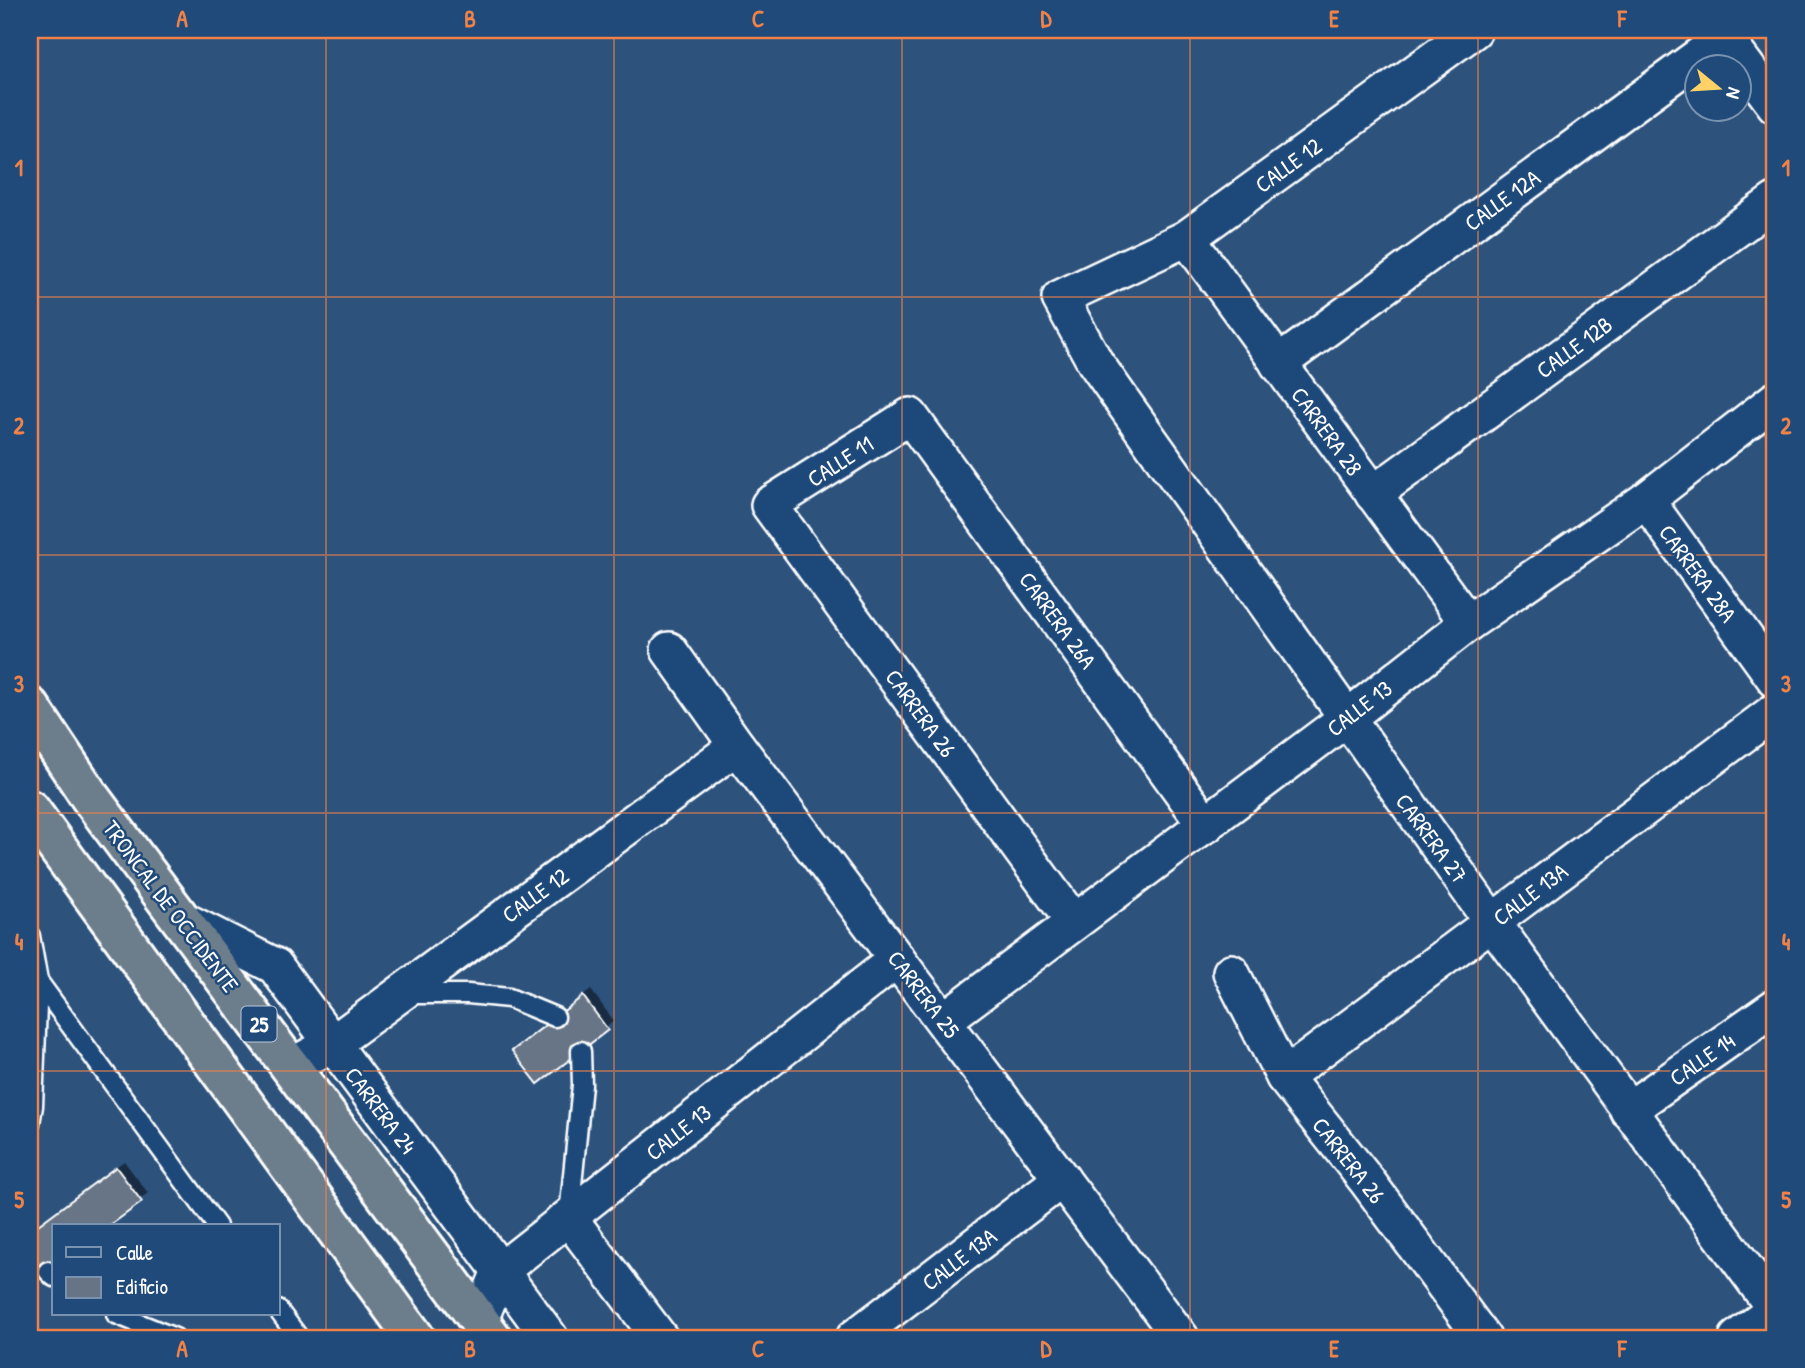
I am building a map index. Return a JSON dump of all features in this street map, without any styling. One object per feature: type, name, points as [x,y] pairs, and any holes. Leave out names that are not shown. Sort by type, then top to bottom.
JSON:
[{"type":"highway","name":"TRONCAL DE OCCIDENTE","points":[[30,708],[90,797],[486,1330]]},
{"type":"highway","points":[[30,810],[415,1338]]},
{"type":"street","name":"CALLE 12","points":[[1095,362],[1060,298],[1187,238],[1474,30]]},
{"type":"street","points":[[1722,34],[1775,106]]},
{"type":"street","name":"CALLE 12A","points":[[1278,364],[1722,34]]},
{"type":"street","name":"CALLE 12B","points":[[1373,494],[1775,201]]},
{"type":"street","name":"CARRERA 28","points":[[1187,238],[1468,622]]},
{"type":"street","name":"CARRERA 27","points":[[1095,362],[1492,922],[1775,1309]]},
{"type":"street","name":"CALLE 13","points":[[944,1020],[1347,718],[1468,622],[1646,500],[1775,400]]},
{"type":"street","name":"CALLE 11","points":[[769,505],[910,416]]},
{"type":"street","name":"CARRERA 26A","points":[[910,416],[1206,825]]},
{"type":"street","name":"CARRERA 28A","points":[[1646,500],[1775,680]]},
{"type":"street","name":"CARRERA 26","points":[[769,505],[1073,921]]},
{"type":"street","name":"CARRERA 25","points":[[669,650],[737,746],[1181,1338]]},
{"type":"street","name":"CALLE 13A","points":[[1284,1077],[1775,711]]},
{"type":"street","name":"CALLE 12","points":[[290,1067],[332,1044],[737,746]]},
{"type":"street","name":"CARRERA 24","points":[[181,919],[275,966],[550,1338]]},
{"type":"street","name":"CALLE 13","points":[[486,1330],[500,1271],[897,959]]},
{"type":"street","name":"CARRERA 26","points":[[1231,972],[1284,1077],[1367,1181],[1483,1338]]},
{"type":"street","name":"CALLE 14","points":[[1628,1110],[1775,1007]]},
{"type":"street","name":"CALLE 13A","points":[[854,1338],[1062,1179]]},
{"type":"street","points":[[569,1217],[660,1338]]},
{"type":"street","points":[[1737,1338],[1775,1309]]},
{"type":"lane","points":[[30,936],[38,981],[31,1114]]},
{"type":"lane","points":[[38,981],[216,1224]]},
{"type":"lane","points":[[401,994],[468,994],[509,998],[555,1017]]},
{"type":"lane","points":[[569,1217],[582,1085],[581,1051]]},
{"type":"lane","points":[[280,1313],[299,1338]]},
{"type":"lane","points":[[121,1316],[175,1338]]},
{"type":"building","points":[[583,996],[608,1030],[538,1084],[512,1051]]},
{"type":"building","points":[[116,1167],[142,1202],[112,1224],[52,1224],[52,1268],[30,1285],[30,1231]]}]
